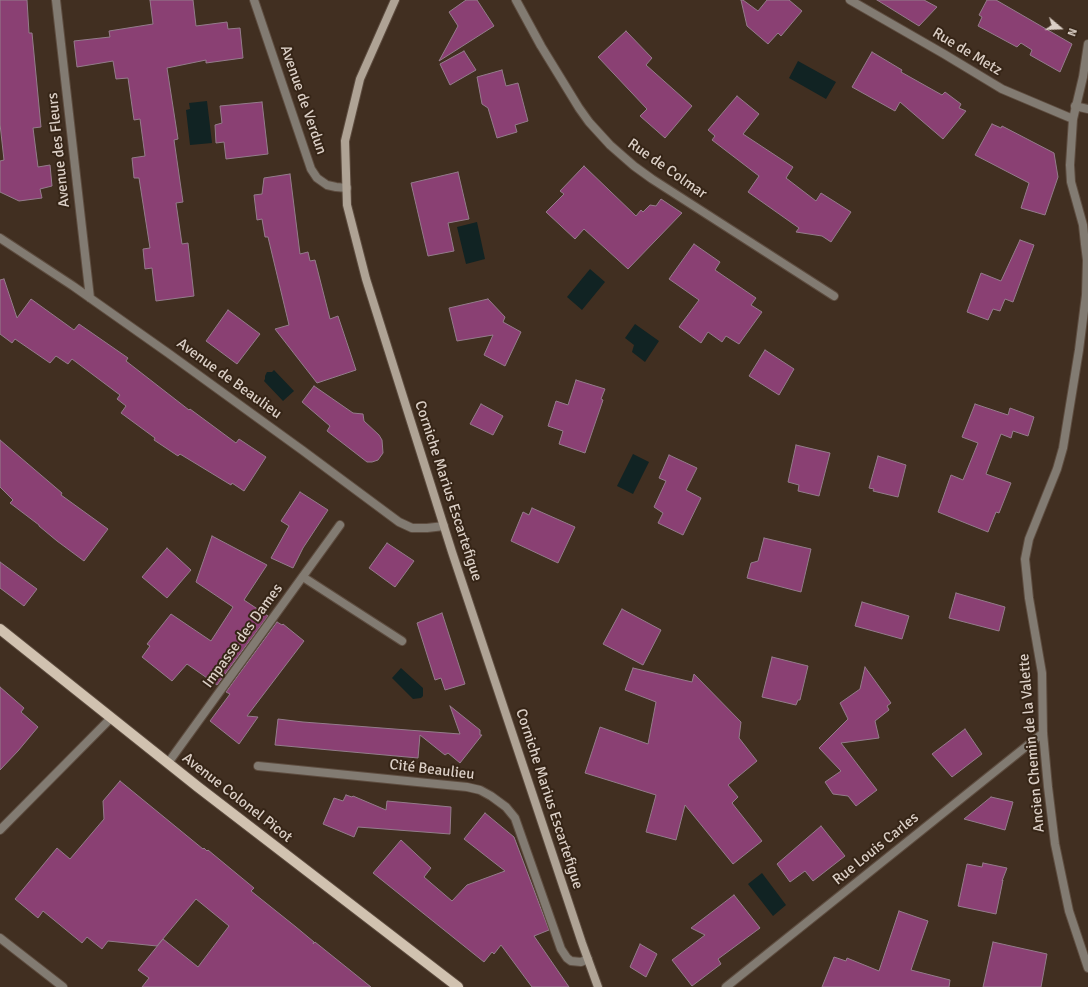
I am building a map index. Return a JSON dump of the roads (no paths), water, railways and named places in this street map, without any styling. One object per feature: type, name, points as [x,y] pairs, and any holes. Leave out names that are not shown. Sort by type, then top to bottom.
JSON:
[{"type":"main road","name":"Corniche Marius Escartefigue","points":[[395,0],[360,79],[345,141],[347,205],[366,279],[444,526],[598,987]]},
{"type":"main road","name":"Avenue Colonel Picot","points":[[0,629],[168,764],[458,987]]},
{"type":"street","name":"Avenue des Fleurs","points":[[56,0],[90,298]]},
{"type":"street","name":"Avenue de Verdun","points":[[254,0],[311,169],[317,178],[327,185],[336,188],[347,188]]},
{"type":"street","name":"Rue de Colmar","points":[[516,0],[541,46],[579,108],[610,146],[652,179],[834,296]]},
{"type":"street","name":"Rue de Metz","points":[[850,0],[944,54],[1002,90],[1073,119]]},
{"type":"street","name":"Ancien Chemin de la Valette","points":[[1088,44],[1073,119],[1070,165],[1071,182],[1084,231],[1087,260],[1087,281],[1079,350],[1063,448],[1029,539],[1025,558],[1029,598],[1042,673],[1043,733],[1055,844],[1069,911],[1088,968]]},
{"type":"street","points":[[1076,106],[1088,110]]},
{"type":"street","name":"Avenue de Beaulieu","points":[[0,238],[168,352],[399,522],[412,528],[444,526]]},
{"type":"street","name":"Impasse des Dames","points":[[168,764],[340,525]]},
{"type":"street","points":[[303,577],[402,641]]},
{"type":"street","points":[[0,830],[111,718]]},
{"type":"street","name":"Rue Louis Carles","points":[[726,987],[1043,733]]},
{"type":"street","name":"Cité Beaulieu","points":[[258,766],[467,787],[480,790],[491,796],[509,809],[515,818],[561,949],[571,961],[581,962],[588,959]]},
{"type":"street","points":[[0,938],[63,987]]}]
